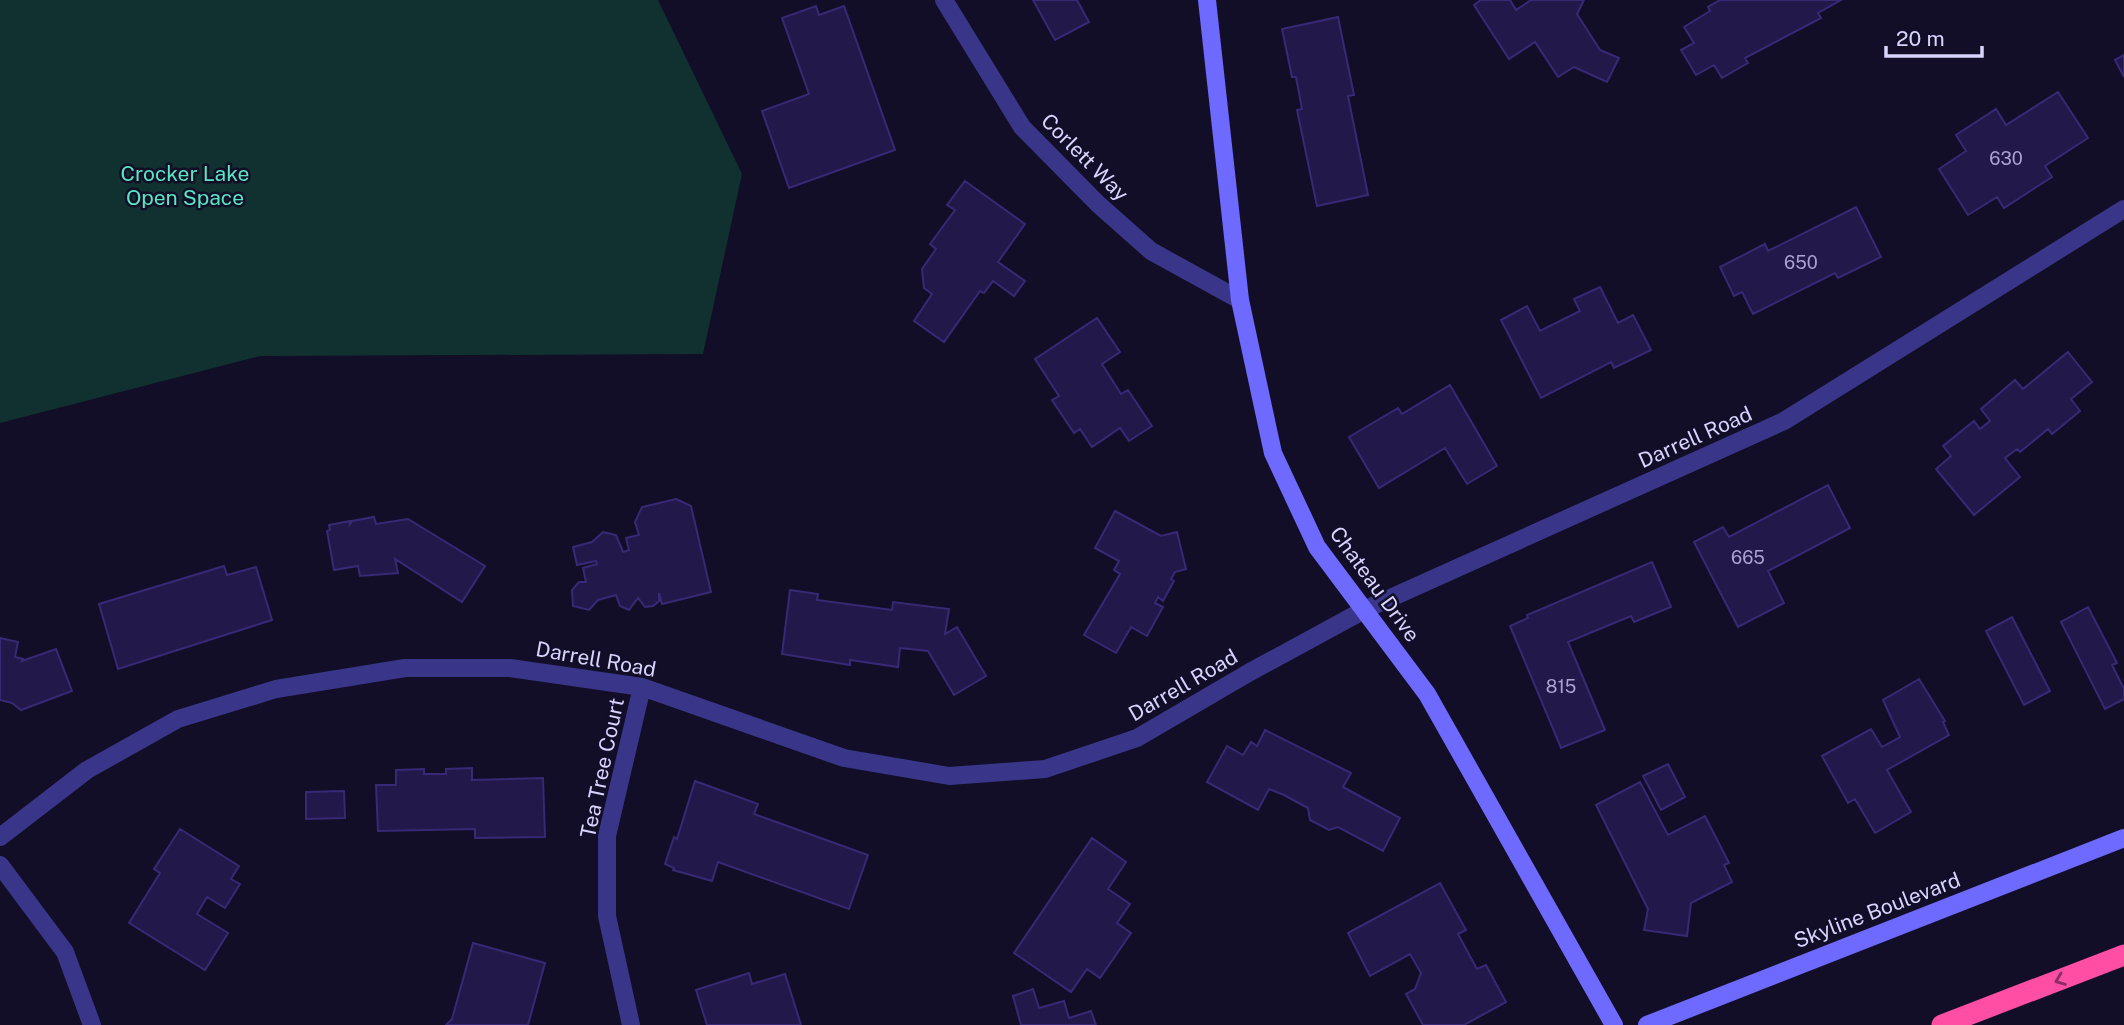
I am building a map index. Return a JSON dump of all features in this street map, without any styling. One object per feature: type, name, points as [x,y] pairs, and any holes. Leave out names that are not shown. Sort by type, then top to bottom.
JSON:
[{"type":"highway","points":[[1942,1025],[2124,955]]},
{"type":"street","name":"Corlett Way","points":[[944,0],[1023,127],[1098,204],[1151,251],[1240,300]]},
{"type":"street","name":"Chateau Drive","points":[[1207,0],[1240,300],[1273,453],[1317,547],[1427,694],[1614,1025]]},
{"type":"street","name":"Darrell Road","points":[[0,837],[87,771],[178,719],[276,689],[405,668],[510,668],[642,687],[844,758],[949,776],[1045,769],[1137,738],[1366,609],[1784,421],[2124,209]]},
{"type":"street","name":"Tea Tree Court","points":[[631,1025],[607,916],[607,836],[642,687]]},
{"type":"street","name":"Skyline Boulevard","points":[[1647,1025],[2124,838]]},
{"type":"street","points":[[0,865],[65,953],[92,1025]]},
{"type":"green space","name":"Crocker Lake Open Space","points":[[0,0],[658,0],[742,174],[703,354],[260,356],[0,423]]},
{"type":"building","points":[[1033,0],[1077,0],[1089,22],[1055,40]]},
{"type":"building","points":[[1481,0],[1510,0],[1516,10],[1531,0],[1584,0],[1577,14],[1600,50],[1619,58],[1607,82],[1574,67],[1558,77],[1535,42],[1509,59],[1474,5]]},
{"type":"building","points":[[1720,0],[1841,0],[1818,13],[1821,18],[1745,58],[1748,63],[1722,78],[1714,65],[1696,75],[1681,50],[1694,43],[1684,27],[1710,11],[1708,7]]},
{"type":"building","points":[[816,6],[819,15],[844,6],[895,150],[789,188],[762,111],[809,94],[782,18]]},
{"type":"building","points":[[1338,17],[1354,95],[1348,96],[1368,195],[1317,206],[1297,110],[1302,109],[1296,77],[1292,77],[1282,29]]},
{"type":"building","points":[[2124,55],[2124,77],[2115,60]]},
{"type":"building","points":[[2058,92],[2088,138],[2045,166],[2052,177],[2004,208],[1997,197],[1968,215],[1939,169],[1966,151],[1956,135],[1996,109],[2006,125]]},
{"type":"building","points":[[965,181],[1025,224],[998,262],[1025,281],[1014,296],[993,281],[984,293],[980,291],[944,342],[914,321],[932,294],[924,288],[922,269],[936,249],[930,244],[955,210],[947,205]]},
{"type":"building","points":[[1856,207],[1881,257],[1838,278],[1835,273],[1753,314],[1742,292],[1734,296],[1720,267],[1765,244],[1768,251]]},
{"type":"building","points":[[1600,287],[1618,323],[1633,315],[1651,350],[1614,368],[1611,362],[1541,398],[1501,320],[1527,306],[1540,331],[1580,311],[1574,299]]},
{"type":"building","points":[[1097,318],[1120,352],[1102,364],[1121,394],[1128,390],[1152,426],[1129,441],[1120,428],[1092,447],[1080,429],[1074,433],[1052,400],[1059,396],[1035,359]]},
{"type":"building","points":[[2068,352],[2092,382],[2071,399],[2080,411],[2052,434],[2048,429],[2020,452],[2017,449],[2005,458],[2020,477],[1974,515],[1936,469],[1951,456],[1943,446],[1974,421],[1980,429],[1990,421],[1981,409],[2015,380],[2023,389]]},
{"type":"building","points":[[1450,385],[1497,466],[1467,484],[1445,448],[1379,488],[1349,437],[1398,408],[1402,414]]},
{"type":"building","points":[[1828,485],[1850,528],[1768,571],[1784,603],[1738,627],[1694,542],[1723,527],[1729,537]]},
{"type":"building","points":[[676,499],[691,506],[711,592],[662,604],[659,593],[659,601],[653,606],[645,607],[638,598],[629,610],[620,606],[616,595],[598,600],[589,610],[573,606],[572,590],[579,582],[586,582],[583,568],[597,564],[596,561],[577,565],[573,547],[592,542],[603,532],[616,535],[623,552],[629,550],[626,538],[639,535],[635,522],[642,507]]},
{"type":"building","points":[[1115,511],[1161,536],[1177,532],[1186,569],[1175,572],[1171,579],[1174,581],[1163,601],[1158,597],[1155,603],[1163,607],[1147,636],[1131,627],[1116,653],[1084,635],[1120,574],[1114,570],[1119,561],[1095,548]]},
{"type":"building","points":[[374,517],[376,524],[408,519],[485,566],[462,602],[395,559],[398,573],[360,576],[358,566],[334,570],[327,531],[330,530],[329,525],[350,521],[350,524],[352,521]]},
{"type":"building","points":[[1652,562],[1671,607],[1634,622],[1631,616],[1568,642],[1605,730],[1561,748],[1510,626],[1528,618],[1527,615]]},
{"type":"building","points":[[224,566],[227,575],[256,567],[272,620],[118,669],[99,604]]},
{"type":"building","points":[[790,590],[818,594],[817,600],[892,610],[893,602],[949,609],[945,634],[957,627],[986,676],[954,695],[928,651],[900,648],[898,667],[850,660],[850,665],[782,654]]},
{"type":"building","points":[[2088,607],[2117,663],[2112,665],[2124,689],[2124,699],[2105,709],[2061,622]]},
{"type":"building","points":[[2012,617],[2050,691],[2024,705],[1986,631]]},
{"type":"building","points":[[0,638],[18,642],[15,657],[23,659],[22,661],[56,649],[72,691],[21,710],[12,703],[0,700]]},
{"type":"building","points":[[1919,679],[1945,721],[1943,722],[1949,735],[1887,770],[1911,812],[1875,833],[1855,799],[1848,803],[1822,756],[1871,729],[1882,747],[1900,737],[1883,700]]},
{"type":"building","points":[[1265,730],[1351,773],[1343,787],[1400,818],[1383,851],[1338,827],[1329,830],[1310,820],[1308,808],[1269,789],[1258,810],[1207,782],[1227,746],[1243,755],[1251,742],[1257,746]]},
{"type":"building","points":[[1668,764],[1685,797],[1661,810],[1643,776]]},
{"type":"building","points":[[472,768],[472,780],[543,778],[545,837],[475,838],[475,829],[378,831],[376,785],[396,785],[396,770],[424,769],[424,774],[446,774],[446,769]]},
{"type":"building","points":[[695,781],[758,804],[754,814],[868,855],[849,909],[718,862],[712,881],[673,870],[674,868],[665,864],[674,837],[677,839]]},
{"type":"building","points":[[1640,782],[1668,835],[1705,816],[1729,863],[1724,865],[1732,882],[1691,903],[1687,936],[1644,930],[1648,909],[1596,805]]},
{"type":"building","points":[[344,791],[345,818],[306,819],[306,792]]},
{"type":"building","points":[[180,829],[239,866],[231,879],[240,884],[225,908],[207,897],[197,914],[228,933],[205,970],[129,923],[160,873],[154,869]]},
{"type":"building","points":[[1092,838],[1126,862],[1108,889],[1130,904],[1117,923],[1131,933],[1100,978],[1087,969],[1071,992],[1014,953]]},
{"type":"building","points":[[1440,883],[1466,930],[1458,934],[1477,969],[1486,965],[1506,1002],[1464,1025],[1423,1025],[1406,994],[1415,989],[1421,973],[1410,954],[1370,976],[1348,933]]},
{"type":"building","points":[[473,943],[545,963],[528,1025],[446,1025],[452,1019]]},
{"type":"building","points":[[749,973],[752,984],[785,974],[801,1025],[707,1025],[696,990]]},
{"type":"building","points":[[1033,989],[1039,1008],[1064,1001],[1069,1018],[1091,1011],[1096,1025],[1021,1025],[1013,996]]}]
